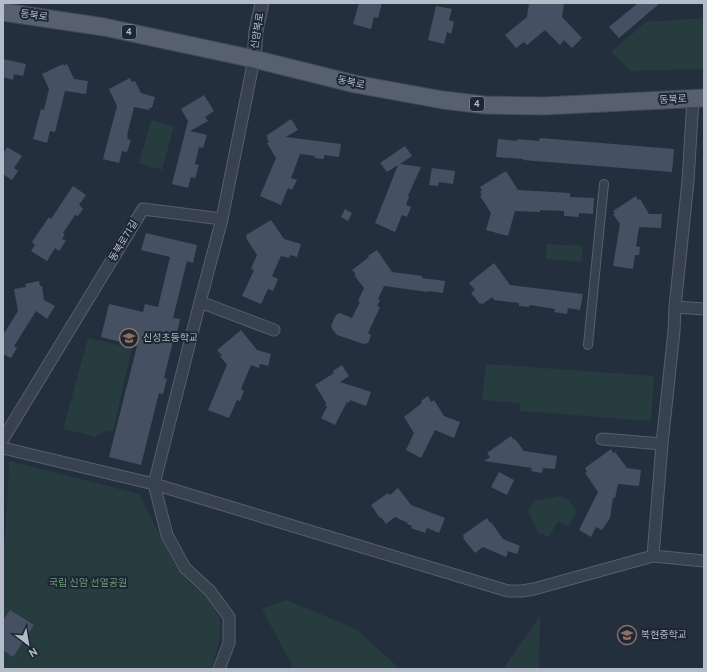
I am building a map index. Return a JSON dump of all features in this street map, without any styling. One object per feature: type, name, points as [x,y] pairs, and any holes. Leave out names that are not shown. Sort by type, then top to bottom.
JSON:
[{"type":"main road","name":"동북로","points":[[3,12],[104,27],[254,59],[355,84],[443,100],[485,105],[544,106],[699,98]]},
{"type":"street","name":"신암북로","points":[[254,59],[256,31],[262,3]]},
{"type":"street","points":[[220,669],[229,643],[229,617],[210,591],[185,568],[168,534],[154,484],[222,220],[254,59]]},
{"type":"street","points":[[653,556],[662,444],[688,180],[699,98]]},
{"type":"street","points":[[588,345],[604,184]]},
{"type":"street","name":"동북로71길","points":[[3,439],[143,209],[222,220]]},
{"type":"street","points":[[200,302],[274,330]]},
{"type":"street","points":[[676,307],[704,310]]},
{"type":"street","points":[[602,439],[662,444]]},
{"type":"street","points":[[3,448],[154,484],[508,590],[522,591],[534,589],[653,556],[704,561]]},
{"type":"green space","points":[[704,18],[704,69],[631,71],[611,52],[646,22]]},
{"type":"green space","points":[[151,120],[174,126],[162,170],[139,163]]},
{"type":"green space","points":[[547,244],[583,246],[582,262],[546,259]]},
{"type":"green space","points":[[88,338],[132,348],[113,431],[104,431],[96,437],[63,429]]},
{"type":"green space","points":[[486,364],[654,376],[651,421],[520,411],[520,403],[482,400]]},
{"type":"green space","name":"국립 신암 선열공원","points":[[9,461],[139,494],[175,565],[189,583],[208,597],[220,618],[220,639],[211,669],[3,669],[3,557]]},
{"type":"green space","points":[[559,496],[569,500],[577,512],[568,526],[558,521],[549,537],[538,533],[528,511],[534,501]]},
{"type":"green space","points":[[286,600],[356,629],[400,669],[292,669],[290,661],[262,609]]},
{"type":"green space","points":[[540,616],[539,669],[503,669]]},
{"type":"building","points":[[359,3],[382,3],[378,18],[374,17],[371,29],[353,24]]},
{"type":"building","points":[[529,3],[564,3],[562,17],[582,38],[572,48],[564,40],[560,45],[545,30],[527,45],[524,42],[516,48],[505,35],[527,17]]},
{"type":"building","points":[[638,3],[660,3],[619,38],[609,27]]},
{"type":"building","points":[[436,6],[452,9],[449,20],[454,22],[451,34],[447,32],[444,44],[428,40]]},
{"type":"building","points":[[3,59],[26,64],[23,76],[14,74],[13,80],[3,77]]},
{"type":"building","points":[[63,64],[64,66],[67,64],[74,79],[88,81],[86,94],[65,91],[55,132],[50,131],[47,143],[33,139],[41,109],[44,110],[49,89],[42,74]]},
{"type":"building","points":[[130,78],[132,82],[135,81],[141,93],[155,97],[152,108],[150,107],[149,110],[134,107],[127,135],[127,139],[131,140],[127,152],[122,151],[119,163],[103,159],[117,106],[109,89]]},
{"type":"building","points":[[204,95],[214,111],[205,117],[208,121],[190,131],[207,135],[203,148],[199,147],[195,164],[199,165],[195,178],[191,177],[188,188],[172,184],[188,121],[181,109]]},
{"type":"building","points":[[291,119],[298,130],[286,137],[341,144],[339,157],[324,155],[324,159],[300,154],[291,178],[297,180],[292,190],[288,188],[281,205],[260,196],[276,158],[267,143],[269,142],[266,136]]},
{"type":"building","points":[[540,138],[674,149],[672,172],[496,157],[498,139],[539,141]]},
{"type":"building","points":[[405,146],[412,156],[400,164],[421,167],[408,196],[406,205],[411,207],[407,217],[402,215],[395,232],[375,223],[398,165],[387,172],[380,163]]},
{"type":"building","points":[[7,147],[22,156],[14,168],[18,171],[12,180],[3,174],[3,154]]},
{"type":"building","points":[[432,168],[455,171],[453,184],[439,182],[438,186],[429,185]]},
{"type":"building","points":[[506,171],[518,190],[570,193],[570,197],[594,198],[593,214],[579,213],[579,217],[564,216],[564,211],[515,211],[508,236],[486,230],[491,213],[480,196],[482,195],[480,192],[482,190],[480,187]]},
{"type":"building","points":[[73,186],[86,195],[79,205],[83,209],[78,216],[75,215],[63,233],[65,234],[62,239],[66,241],[59,251],[55,248],[47,261],[31,251],[35,245],[32,242],[49,217],[51,219]]},
{"type":"building","points":[[636,196],[638,200],[640,199],[649,214],[662,214],[661,228],[639,227],[636,246],[640,247],[639,255],[635,255],[633,269],[613,266],[620,224],[613,214],[615,213],[613,211]]},
{"type":"building","points":[[345,209],[352,213],[348,221],[341,217]]},
{"type":"building","points":[[271,220],[284,239],[301,244],[297,257],[290,255],[289,258],[281,256],[272,276],[278,279],[273,291],[268,289],[261,304],[242,296],[254,270],[251,269],[257,255],[246,238],[246,235]]},
{"type":"building","points":[[146,233],[197,245],[193,263],[187,261],[173,318],[180,319],[164,378],[167,379],[163,394],[159,393],[141,465],[109,457],[137,346],[101,337],[109,304],[143,312],[145,304],[158,307],[170,257],[141,250]]},
{"type":"building","points":[[377,250],[392,272],[445,281],[443,293],[384,286],[378,299],[380,300],[377,306],[380,307],[368,333],[371,335],[368,343],[364,344],[337,335],[331,326],[337,314],[340,313],[352,318],[360,302],[358,301],[364,288],[352,270]]},
{"type":"building","points":[[494,263],[510,285],[583,294],[580,310],[568,308],[567,314],[554,312],[555,309],[530,305],[529,307],[519,306],[519,303],[494,300],[492,297],[483,304],[480,304],[471,293],[475,290],[469,283]]},
{"type":"building","points":[[39,281],[40,286],[42,286],[44,300],[55,306],[47,319],[36,311],[14,346],[17,348],[11,358],[3,354],[3,335],[18,311],[14,289],[26,287],[25,284]]},
{"type":"building","points":[[241,330],[257,350],[271,354],[268,366],[260,364],[259,368],[251,365],[241,389],[244,391],[240,401],[237,400],[229,418],[208,410],[227,365],[220,356],[222,355],[217,350]]},
{"type":"building","points":[[342,365],[349,376],[340,382],[371,392],[366,406],[350,400],[349,403],[347,402],[335,425],[321,418],[327,407],[315,385],[334,373],[333,371]]},
{"type":"building","points":[[428,396],[431,402],[434,400],[444,416],[460,422],[454,438],[435,430],[421,458],[406,450],[414,433],[404,417],[422,403],[421,401]]},
{"type":"building","points":[[511,436],[524,451],[557,456],[555,469],[543,468],[542,473],[531,471],[532,468],[484,461],[490,457],[487,453]]},
{"type":"building","points":[[611,449],[627,468],[641,470],[639,486],[618,484],[615,498],[613,498],[610,518],[602,530],[596,527],[591,537],[579,530],[598,492],[585,473],[587,472],[585,468]]},
{"type":"building","points":[[499,472],[514,480],[507,495],[491,487]]},
{"type":"building","points":[[398,488],[411,505],[445,518],[439,533],[427,528],[425,533],[411,528],[412,526],[407,524],[408,523],[395,517],[386,524],[381,517],[380,518],[371,505],[388,493],[390,495]]},
{"type":"building","points":[[487,518],[503,539],[520,546],[517,554],[508,551],[506,557],[483,547],[475,553],[463,538],[463,535]]},
{"type":"building","points":[[10,610],[34,625],[13,657],[3,650],[3,621]]},
{"type":"place","name":"신성초등학교","points":[[129,338]]},
{"type":"place","name":"복현중학교","points":[[627,635]]}]
